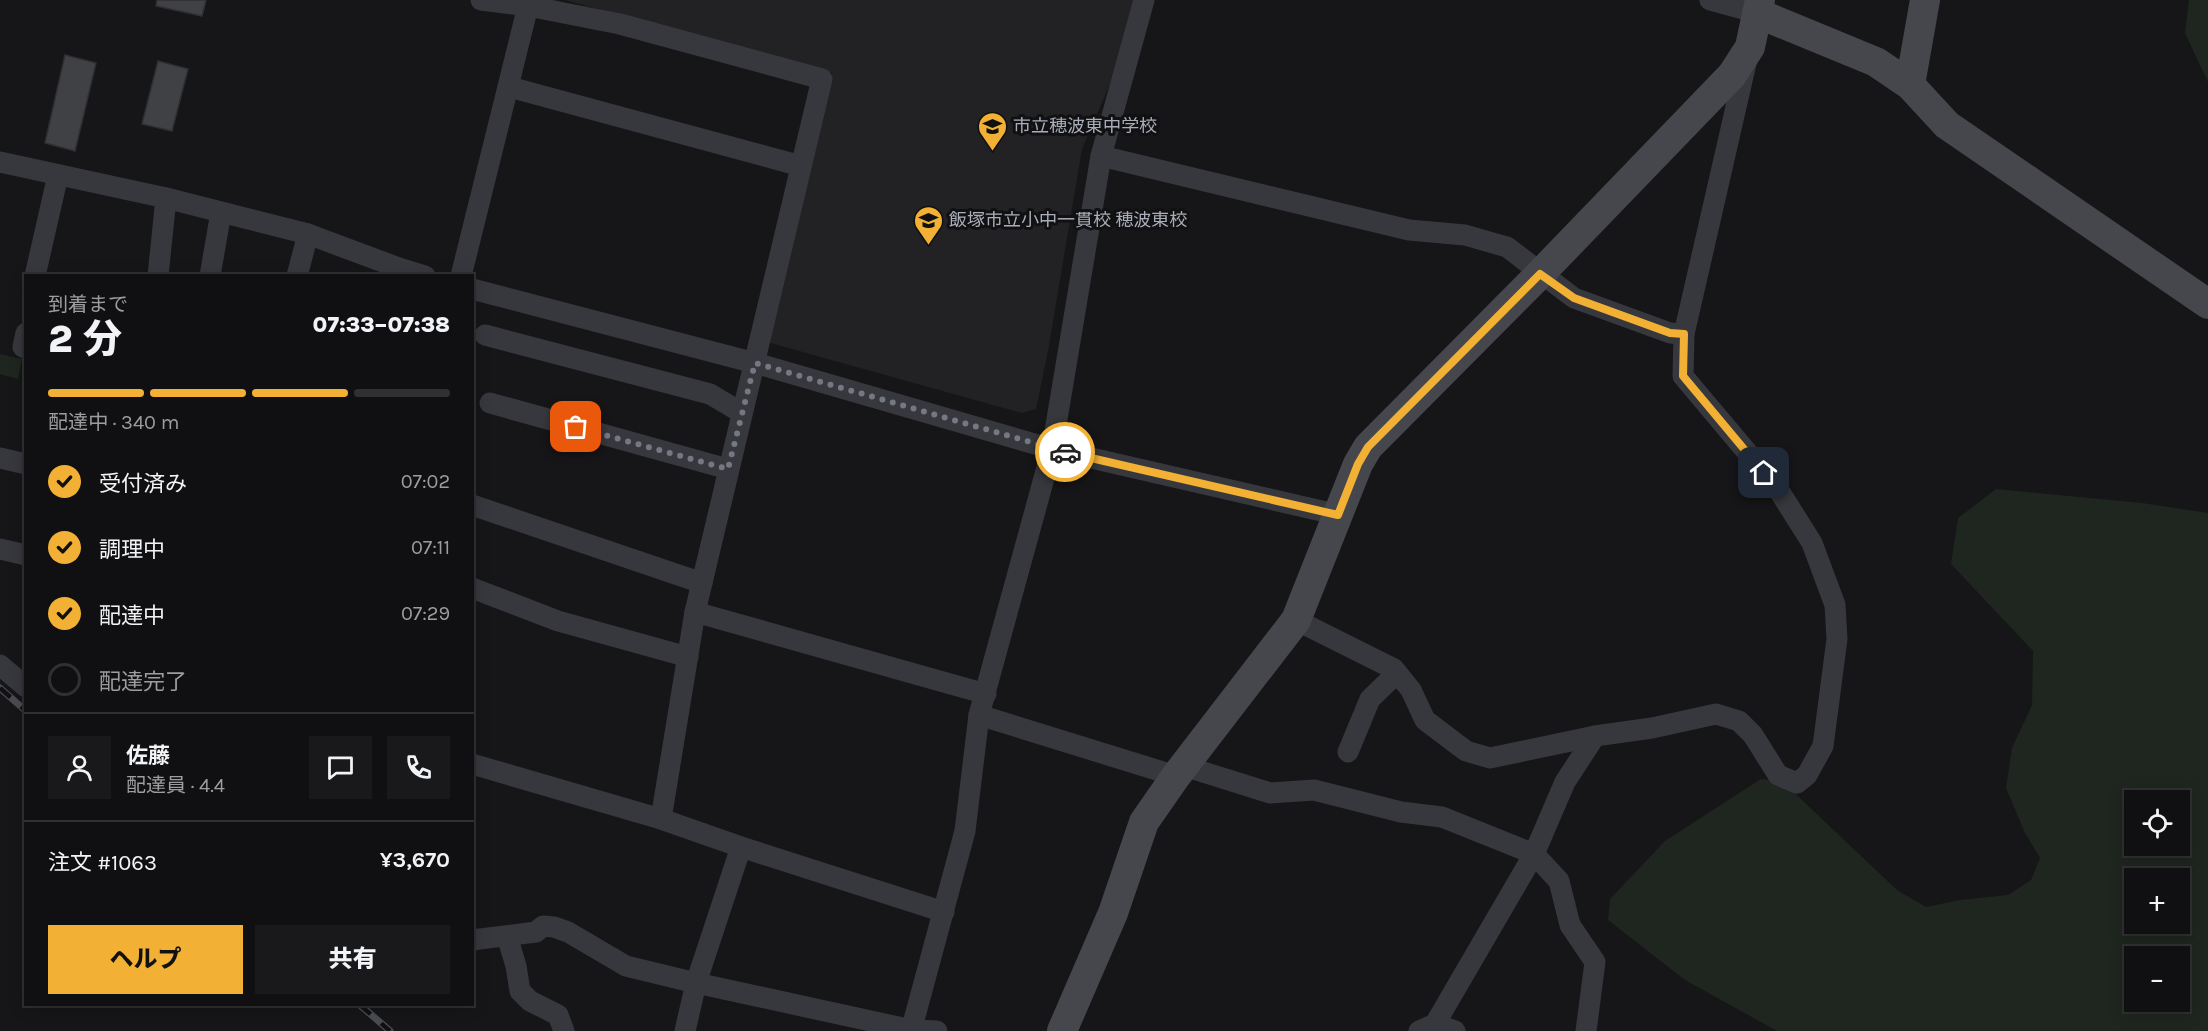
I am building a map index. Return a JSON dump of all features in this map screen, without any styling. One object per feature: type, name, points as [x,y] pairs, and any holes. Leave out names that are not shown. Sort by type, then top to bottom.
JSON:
[{"type":"street","points":[[481,0],[528,6],[620,24],[822,79],[695,612],[661,819]]},
{"type":"street","points":[[911,1030],[965,831],[979,716],[1052,448],[1101,156],[1144,0]]},
{"type":"street","points":[[1710,0],[1758,6],[1876,62],[1910,85],[1947,125],[2208,304]]},
{"type":"street","points":[[1910,85],[1925,0]]},
{"type":"street","points":[[462,274],[528,6]]},
{"type":"street","points":[[1296,620],[1394,669],[1411,690],[1425,720],[1466,751],[1490,758],[1716,714],[1739,721],[1753,735],[1778,775],[1797,783],[1807,775],[1823,746],[1837,639],[1835,605],[1812,543],[1778,489],[1683,376],[1684,334],[1758,6]]},
{"type":"street","points":[[1062,1031],[1113,912],[1144,822],[1180,770],[1296,620],[1358,464],[1368,447],[1540,274],[1732,75],[1750,47]]},
{"type":"street","points":[[509,87],[801,166]]},
{"type":"street","points":[[1101,156],[1409,230],[1466,235],[1507,248],[1574,298],[1670,333],[1684,334]]},
{"type":"street","points":[[0,162],[166,198],[308,234],[418,274]]},
{"type":"street","points":[[35,274],[58,174]]},
{"type":"street","points":[[158,274],[166,198]]},
{"type":"street","points":[[210,274],[221,212]]},
{"type":"street","points":[[298,274],[308,234]]},
{"type":"street","points":[[474,290],[755,363],[1052,448],[1338,515]]},
{"type":"street","points":[[485,335],[711,394],[742,413]]},
{"type":"street","points":[[490,403],[728,469]]},
{"type":"street","points":[[0,458],[24,464]]},
{"type":"street","points":[[474,506],[702,583]]},
{"type":"street","points":[[0,549],[24,555]]},
{"type":"street","points":[[474,589],[558,621],[688,657]]},
{"type":"street","points":[[695,612],[986,694]]},
{"type":"street","points":[[0,665],[24,685]]},
{"type":"street","points":[[1348,752],[1370,699],[1397,673]]},
{"type":"street","points":[[979,716],[1270,793],[1314,790],[1401,812],[1442,817],[1534,854],[1559,881],[1570,925],[1595,962],[1586,1031]]},
{"type":"street","points":[[1455,1031],[1427,1028],[1534,854],[1565,782],[1595,736]]},
{"type":"street","points":[[474,765],[661,819],[944,912]]},
{"type":"street","points":[[685,1031],[696,983],[741,847]]},
{"type":"street","points":[[474,940],[536,932],[543,926],[554,927],[568,932],[626,966],[911,1030],[937,1031]]},
{"type":"street","points":[[507,936],[516,966],[520,991],[530,1001],[558,1015],[564,1031]]},
{"type":"shaded area","name":"飯塚市立小中一貫校 穂波東校","points":[[565,0],[1135,0],[1115,72],[1082,149],[1036,409],[1022,413],[767,342],[832,73]]},
{"type":"shaded area","points":[[2189,0],[2208,0],[2208,82],[2185,33]]},
{"type":"shaded area","points":[[0,354],[22,359],[18,379],[0,374]]},
{"type":"shaded area","points":[[1996,489],[2142,503],[2208,513],[2208,1031],[1777,1031],[1685,980],[1608,920],[1610,899],[1665,841],[1761,779],[1783,782],[1897,890],[1926,907],[1960,900],[2008,895],[2031,880],[2040,858],[2025,833],[2006,788],[2012,748],[2032,705],[2033,651],[1951,564],[1958,518]]},
{"type":"building","points":[[157,0],[206,0],[202,16],[156,6]]},
{"type":"building","points":[[65,55],[96,63],[75,151],[45,143]]},
{"type":"building","points":[[158,61],[188,69],[172,131],[142,124]]},
{"type":"railway","points":[[0,688],[24,709]]},
{"type":"railway","points":[[361,1006],[390,1031]]},
{"type":"way so far","points":[[576,427],[728,469],[755,363],[1065,452]]},
{"type":"place","name":"市立穂波東中学校","points":[[992,152]]},
{"type":"place","name":"飯塚市立小中一貫校 穂波東校","points":[[928,246]]},
{"type":"route","points":[[1065,452],[1338,515],[1358,464],[1368,447],[1540,274],[1574,298],[1670,333],[1684,334],[1683,376],[1764,473]]}]
